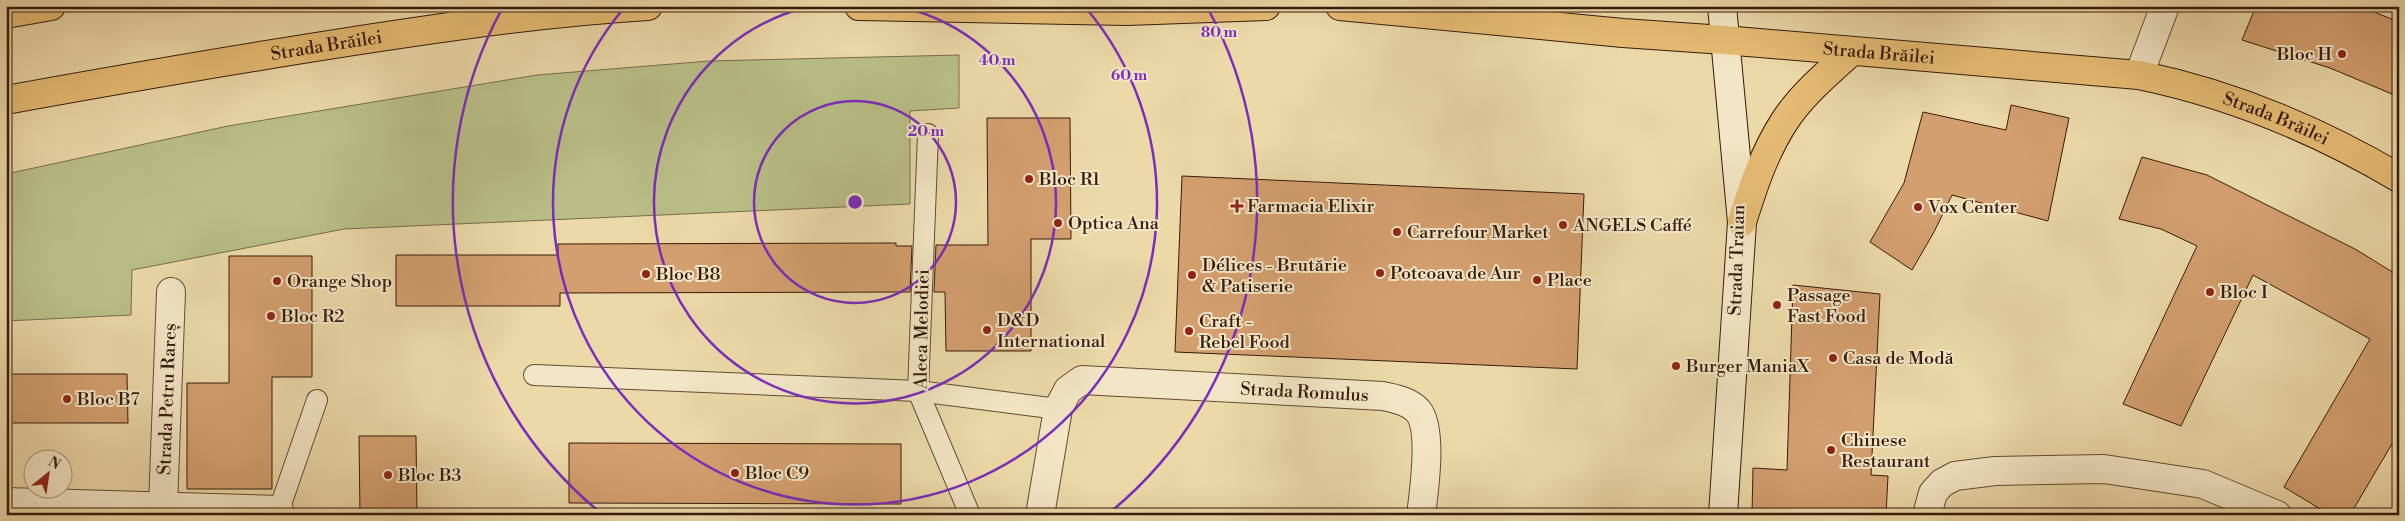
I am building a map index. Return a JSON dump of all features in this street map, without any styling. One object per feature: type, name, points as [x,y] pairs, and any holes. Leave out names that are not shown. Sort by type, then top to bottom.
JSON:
[{"type":"main road","points":[[6,14],[51,6]]},
{"type":"main road","name":"Strada Brăilei","points":[[6,100],[206,64],[474,22],[593,9],[648,6]]},
{"type":"main road","points":[[859,6],[1127,11],[1266,6]]},
{"type":"main road","name":"Strada Brăilei","points":[[1340,6],[1623,33],[2139,75],[2187,85],[2245,104],[2305,129],[2399,178]]},
{"type":"main road","points":[[1742,222],[1759,168],[1785,120],[1814,86],[1851,52]]},
{"type":"street","name":"Strada Traian","points":[[1722,6],[1742,222],[1723,515]]},
{"type":"street","points":[[2139,75],[2165,6]]},
{"type":"street","name":"Strada Petru Rareș","points":[[163,506],[171,292]]},
{"type":"street","name":"Strada Romulus","points":[[1058,410],[1068,390],[1082,380],[1383,396],[1403,401],[1418,411],[1424,423],[1425,456],[1422,515]]},
{"type":"street","points":[[1040,515],[1058,410]]},
{"type":"street","points":[[1927,515],[1933,493],[1942,483],[1955,476],[1995,471],[2104,470],[2203,484],[2278,515]]},
{"type":"street","points":[[6,502],[265,511]]},
{"type":"lane","name":"Aleea Melodiei","points":[[928,134],[918,391],[970,515]]},
{"type":"lane","points":[[534,375],[918,391],[1058,410]]},
{"type":"lane","points":[[265,511],[316,400]]},
{"type":"green space","points":[[959,55],[959,108],[910,111],[910,204],[344,229],[132,270],[131,315],[6,321],[6,174],[228,126],[537,75],[709,61]]},
{"type":"building","name":"Bloc H","points":[[2256,6],[2359,6],[2399,22],[2399,97],[2330,68],[2242,40]]},
{"type":"building","points":[[2011,105],[2069,118],[2048,221],[1952,195],[1934,232],[1912,270],[1870,242],[1904,183],[1923,112],[2006,130]]},
{"type":"building","name":"Bloc R1","points":[[987,118],[1070,118],[1071,239],[1031,239],[1031,351],[946,351],[945,292],[934,292],[936,245],[988,245]]},
{"type":"building","name":"Bloc I","points":[[2142,157],[2207,175],[2355,249],[2399,276],[2399,432],[2350,515],[2330,515],[2284,487],[2370,339],[2253,275],[2181,426],[2123,404],[2197,246],[2161,229],[2119,219]]},
{"type":"building","name":"Potcoava de Aur","points":[[1182,176],[1584,194],[1577,369],[1175,352]]},
{"type":"building","name":"Bloc B8","points":[[896,243],[896,246],[912,246],[910,292],[560,293],[560,306],[396,306],[396,255],[558,255],[558,244]]},
{"type":"building","name":"Bloc R2","points":[[229,256],[312,256],[312,377],[272,377],[272,489],[187,489],[187,383],[229,383]]},
{"type":"building","points":[[1793,285],[1880,294],[1871,475],[1888,476],[1886,515],[1752,515],[1753,468],[1787,470]]},
{"type":"building","name":"Bloc B7","points":[[6,374],[127,374],[128,423],[6,423]]},
{"type":"building","name":"Bloc B3","points":[[359,436],[416,436],[417,515],[360,515]]},
{"type":"building","name":"Bloc C9","points":[[569,443],[901,444],[901,504],[569,503]]},
{"type":"place","name":"Bloc H","points":[[2342,54]]},
{"type":"place","name":"Bloc R1","points":[[1029,179]]},
{"type":"place","name":"Farmacia Elixir","points":[[1237,206]]},
{"type":"place","name":"Vox Center","points":[[1918,207]]},
{"type":"place","name":"Optica Ana","points":[[1058,223]]},
{"type":"place","name":"ANGELS Caffé","points":[[1563,225]]},
{"type":"place","name":"Carrefour Market","points":[[1397,232]]},
{"type":"place","name":"Potcoava de Aur","points":[[1380,273]]},
{"type":"place","name":"Bloc B8","points":[[646,274]]},
{"type":"place","name":"Délices - Brutărie & Patiserie","points":[[1192,275]]},
{"type":"place","name":"Place","points":[[1537,280]]},
{"type":"place","name":"Orange Shop","points":[[277,281]]},
{"type":"place","name":"Bloc I","points":[[2210,292]]},
{"type":"place","name":"Passage Fast Food","points":[[1777,305]]},
{"type":"place","name":"Bloc R2","points":[[271,316]]},
{"type":"place","name":"D&D International","points":[[987,330]]},
{"type":"place","name":"Craft - Rebel Food","points":[[1189,331]]},
{"type":"place","name":"Casa de Modă","points":[[1833,358]]},
{"type":"place","name":"Burger ManiaX","points":[[1676,366]]},
{"type":"place","name":"Bloc B7","points":[[67,399]]},
{"type":"place","name":"Chinese Restaurant","points":[[1831,450]]},
{"type":"place","name":"Bloc C9","points":[[735,473]]},
{"type":"place","name":"Bloc B3","points":[[388,475]]}]
